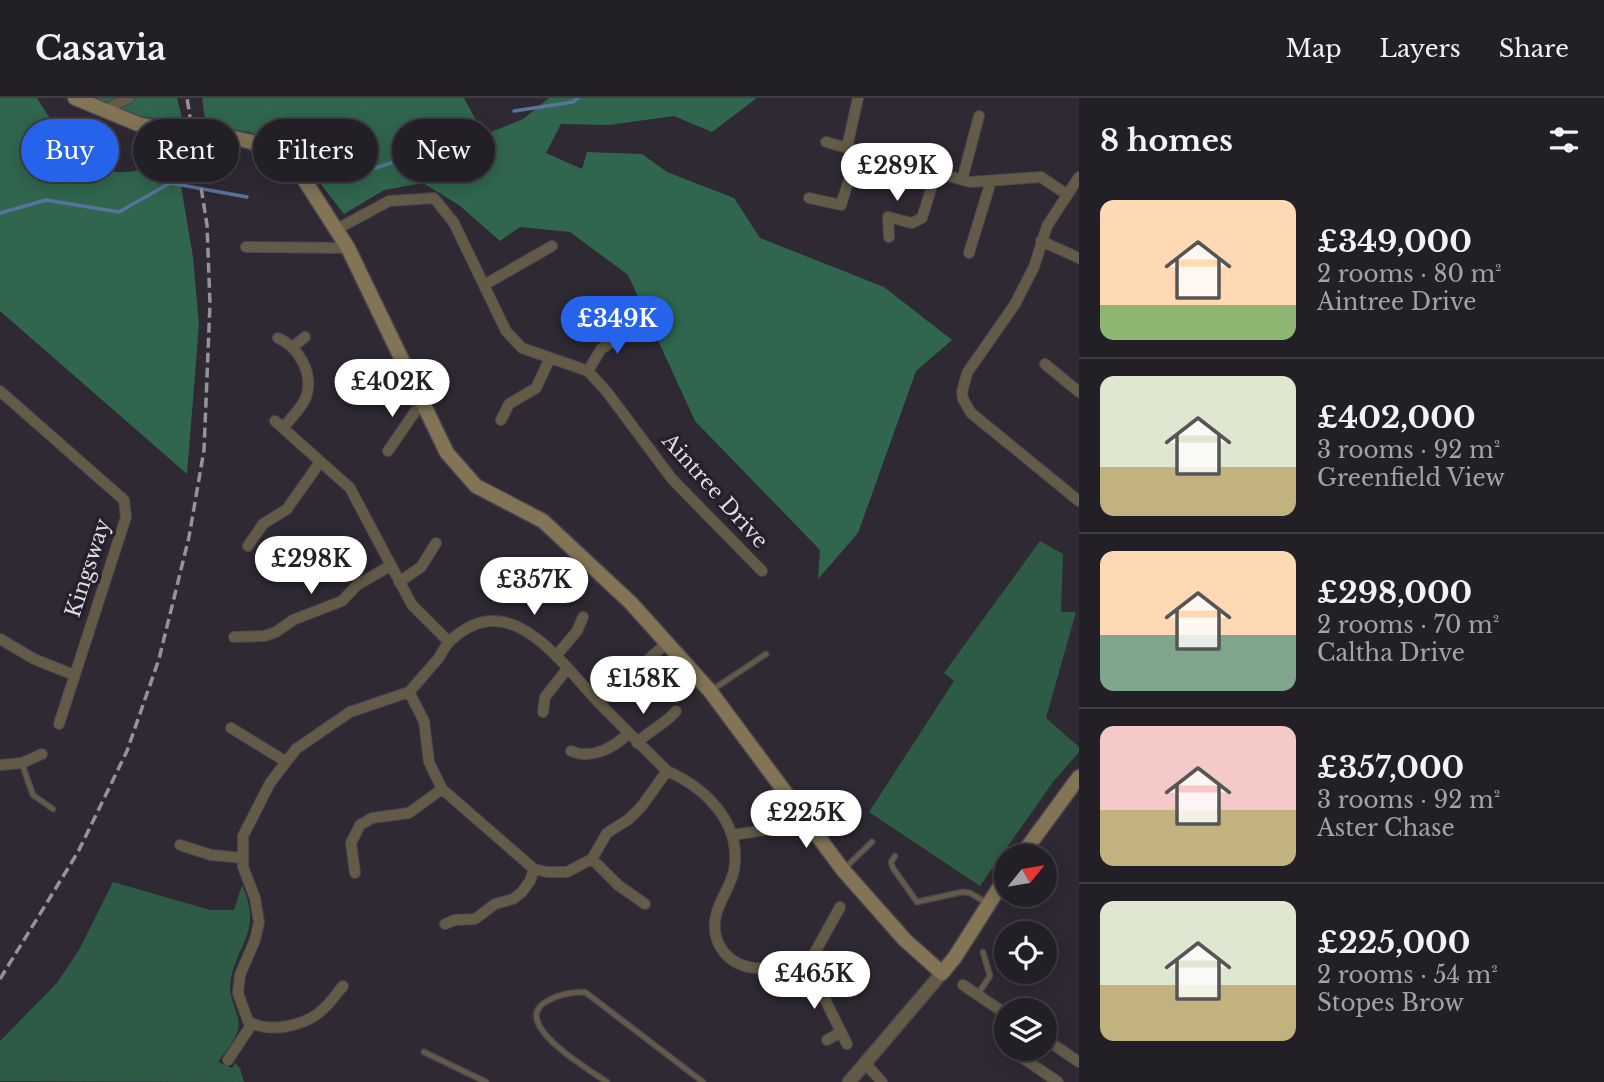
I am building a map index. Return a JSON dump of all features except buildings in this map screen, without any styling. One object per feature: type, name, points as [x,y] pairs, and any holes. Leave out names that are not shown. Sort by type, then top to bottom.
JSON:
[{"type":"main road","points":[[75,98],[138,124],[252,142],[298,170],[348,248],[447,453],[476,486],[542,522],[631,603],[710,691],[843,870],[905,940],[942,973],[956,957],[994,894]]},
{"type":"main road","points":[[1030,844],[1079,776]]},
{"type":"street","points":[[108,113],[112,106],[129,98]]},
{"type":"street","points":[[847,147],[858,98]]},
{"type":"street","points":[[962,180],[979,116]]},
{"type":"street","points":[[826,142],[970,182],[1041,177],[1066,194]]},
{"type":"street","points":[[809,198],[841,205],[858,151]]},
{"type":"street","points":[[888,237],[888,217],[912,222],[922,218],[936,173]]},
{"type":"street","points":[[1079,177],[1066,194],[1041,241],[1034,267],[1015,304],[967,373],[962,386],[963,399],[971,413],[1079,501]]},
{"type":"street","points":[[969,253],[991,181]]},
{"type":"street","name":"Aintree Drive","points":[[337,229],[389,201],[434,198],[454,223],[506,331],[522,348],[588,372],[607,392],[672,479],[762,571]]},
{"type":"street","points":[[1041,241],[1079,258]]},
{"type":"street","points":[[484,285],[552,246]]},
{"type":"street","points":[[246,247],[348,248]]},
{"type":"street","points":[[588,372],[601,349],[633,328]]},
{"type":"street","points":[[294,346],[305,337]]},
{"type":"street","points":[[278,338],[294,346],[306,372],[309,386],[306,400],[279,425],[337,476],[356,498],[412,605],[449,642]]},
{"type":"street","points":[[502,420],[509,404],[536,388],[550,358]]},
{"type":"street","points":[[1045,364],[1079,392]]},
{"type":"street","name":"Kingsway","points":[[0,391],[124,499],[126,517],[58,724]]},
{"type":"street","points":[[388,452],[421,403]]},
{"type":"street","points":[[248,546],[262,524],[287,509],[320,462]]},
{"type":"street","points":[[399,582],[421,567],[436,543]]},
{"type":"street","points":[[234,637],[264,636],[276,632],[293,620],[342,601],[357,585],[390,566]]},
{"type":"street","points":[[556,656],[577,631],[583,617]]},
{"type":"street","points":[[343,986],[321,1012],[292,1026],[252,1024],[245,1017],[238,993],[240,975],[255,940],[259,922],[255,898],[243,867],[243,836],[270,783],[285,761],[312,737],[350,712],[409,692],[449,642],[466,629],[501,622],[527,630],[556,656],[636,743],[667,771],[689,781],[704,793],[725,820],[732,835],[734,872],[718,907],[714,925],[720,948],[729,959],[739,965],[754,968],[808,965]]},
{"type":"street","points":[[0,639],[34,659],[74,675]]},
{"type":"street","points":[[599,703],[668,642]]},
{"type":"street","points":[[543,712],[545,697],[567,669]]},
{"type":"street","points":[[409,692],[424,721],[429,762],[442,789],[534,869],[567,872],[592,859],[607,834],[629,820],[667,771]]},
{"type":"street","points":[[636,743],[676,711]]},
{"type":"street","points":[[231,728],[285,761]]},
{"type":"street","points":[[571,751],[589,755],[613,746],[628,734]]},
{"type":"street","points":[[0,765],[22,763],[42,754]]},
{"type":"street","points":[[355,873],[351,843],[360,825],[372,818],[409,813],[442,789]]},
{"type":"street","points":[[732,835],[779,828]]},
{"type":"street","points":[[180,845],[211,855],[243,858]]},
{"type":"street","points":[[592,859],[618,885],[645,904]]},
{"type":"street","points":[[445,924],[455,920],[475,919],[498,902],[513,899],[530,881],[534,869]]},
{"type":"street","points":[[808,965],[840,908]]},
{"type":"street","points":[[808,965],[847,1044]]},
{"type":"street","points":[[849,1082],[942,973]]},
{"type":"street","points":[[963,985],[994,1006]]},
{"type":"street","points":[[228,1060],[252,1024]]},
{"type":"street","points":[[827,1040],[841,1032]]},
{"type":"street","points":[[1057,1047],[1079,1062]]},
{"type":"street","points":[[1026,1061],[1058,1082]]},
{"type":"street","points":[[865,1063],[882,1082]]},
{"type":"lane","points":[[710,691],[766,653]]},
{"type":"lane","points":[[22,763],[33,795],[53,809]]},
{"type":"lane","points":[[843,870],[872,842]]},
{"type":"lane","points":[[895,856],[891,862],[892,867],[918,902],[962,892],[970,893],[988,903]]},
{"type":"lane","points":[[978,995],[990,976],[983,952]]},
{"type":"lane","points":[[607,1082],[558,1048],[542,1031],[536,1021],[541,1005],[558,995],[586,992],[703,1082]]},
{"type":"lane","points":[[424,1052],[486,1082]]},
{"type":"green space","points":[[0,98],[37,98],[51,119],[21,119],[21,182],[119,182],[119,172],[133,171],[133,182],[180,182],[193,257],[199,324],[187,474],[0,311]]},
{"type":"green space","points":[[96,98],[177,98],[182,119],[161,119],[132,115]]},
{"type":"green space","points":[[202,98],[464,98],[475,119],[392,119],[392,182],[495,182],[495,130],[523,119],[549,98],[757,98],[712,132],[674,116],[609,125],[561,124],[546,153],[582,169],[587,152],[642,154],[667,172],[734,198],[760,238],[884,287],[952,340],[916,371],[858,533],[818,579],[820,550],[695,421],[628,275],[570,232],[520,227],[500,241],[459,205],[423,183],[384,190],[344,214],[319,182],[378,182],[378,119],[253,119],[253,133],[239,130],[239,119],[205,119]]},
{"type":"green space","points":[[1040,541],[1063,554],[1061,612],[1076,612],[1046,718],[1079,747],[1079,752],[1053,782],[1009,844],[994,844],[994,866],[980,886],[869,812],[954,681],[944,673]]},
{"type":"green space","points":[[113,882],[210,910],[234,910],[242,885],[248,902],[249,928],[236,961],[230,988],[239,1026],[235,1038],[218,1062],[232,1068],[235,1063],[240,1068],[244,1082],[0,1081],[0,1041],[57,983],[79,950]]},
{"type":"waterway","points":[[514,111],[573,102],[578,98]]},
{"type":"waterway","points":[[378,167],[392,163]]},
{"type":"waterway","points":[[0,213],[46,200],[119,212],[170,183],[247,197]]},
{"type":"railway","points":[[0,979],[78,852],[127,751],[159,659],[189,537],[204,450],[210,304],[207,225],[187,98]]}]
